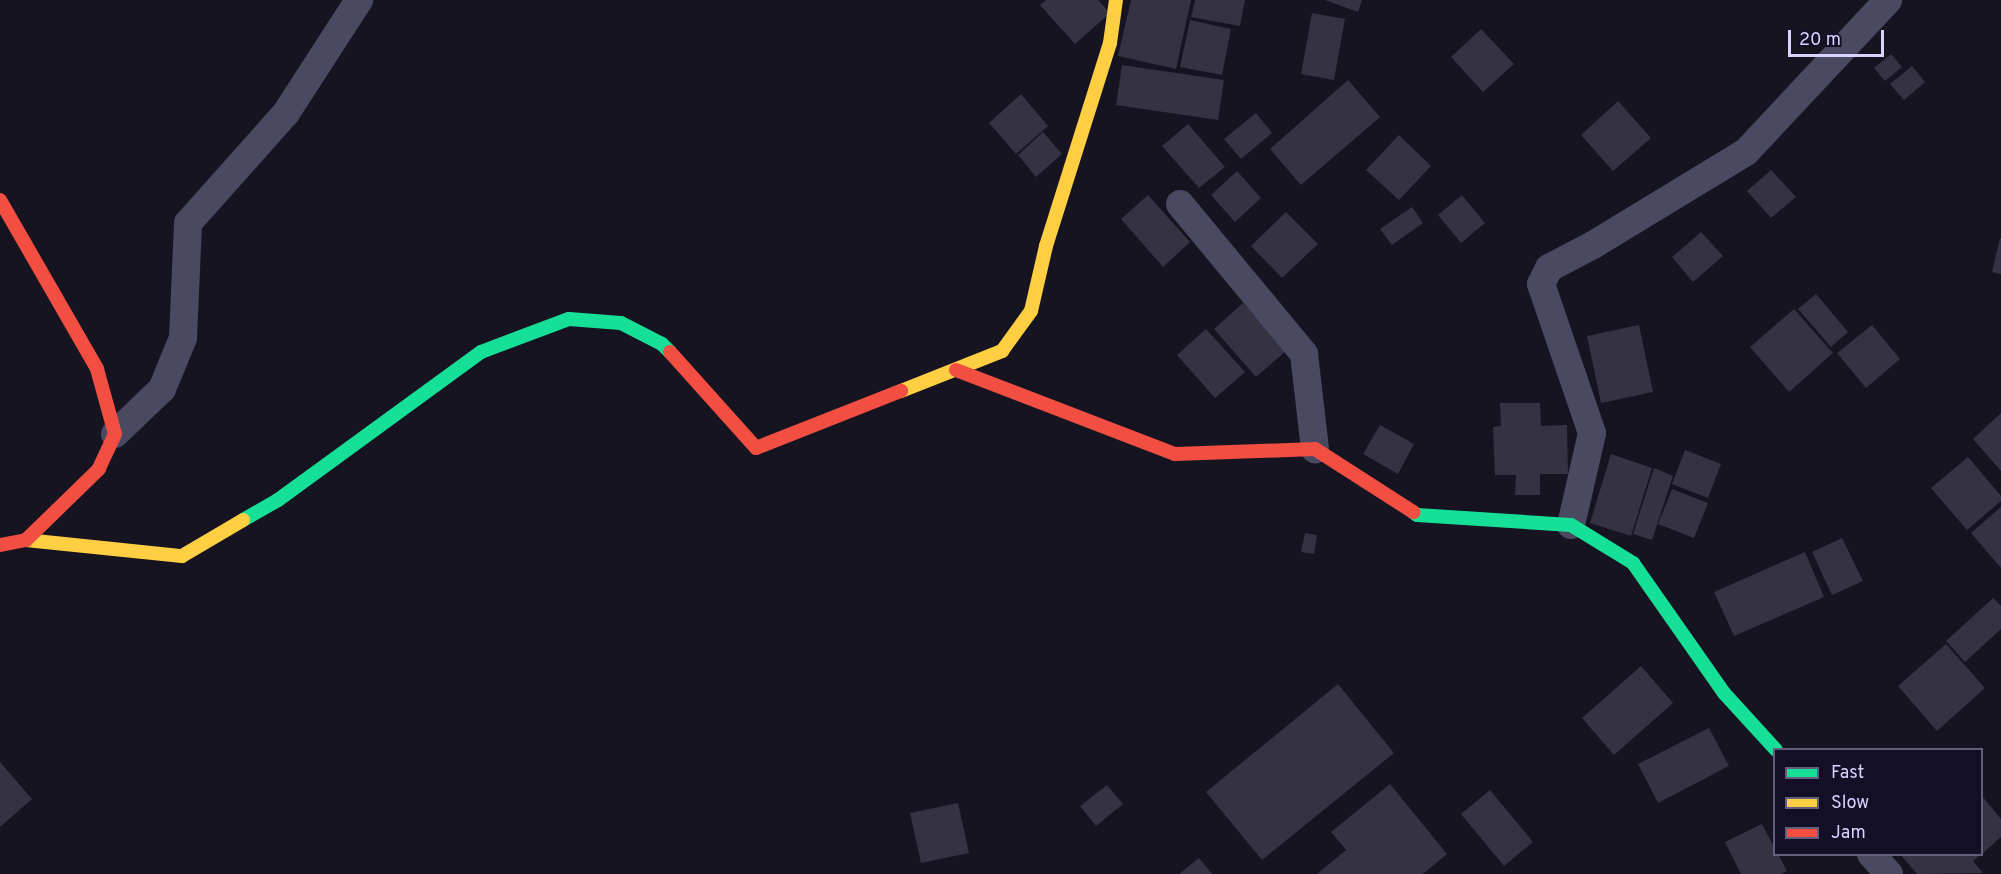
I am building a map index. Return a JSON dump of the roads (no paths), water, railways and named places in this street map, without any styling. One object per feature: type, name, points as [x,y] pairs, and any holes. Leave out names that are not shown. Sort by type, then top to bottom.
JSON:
[{"type":"street","points":[[26,540],[99,469],[115,434],[162,389],[183,338],[188,223],[286,113],[359,0]]},
{"type":"street","points":[[0,545],[26,540],[182,556],[278,500],[481,352],[569,318],[621,323],[662,344],[756,448],[1002,351],[1031,311],[1047,246],[1110,44],[1116,0]]},
{"type":"street","points":[[1571,525],[1592,434],[1541,284],[1550,268],[1593,245],[1746,152],[1888,0]]},
{"type":"street","points":[[0,200],[97,369],[115,434]]},
{"type":"street","points":[[1180,204],[1304,354],[1315,449]]},
{"type":"street","points":[[956,370],[1174,454],[1315,449],[1417,515],[1571,525],[1634,562],[1724,693],[1774,748]]},
{"type":"street","points":[[1872,856],[1889,874]]}]
